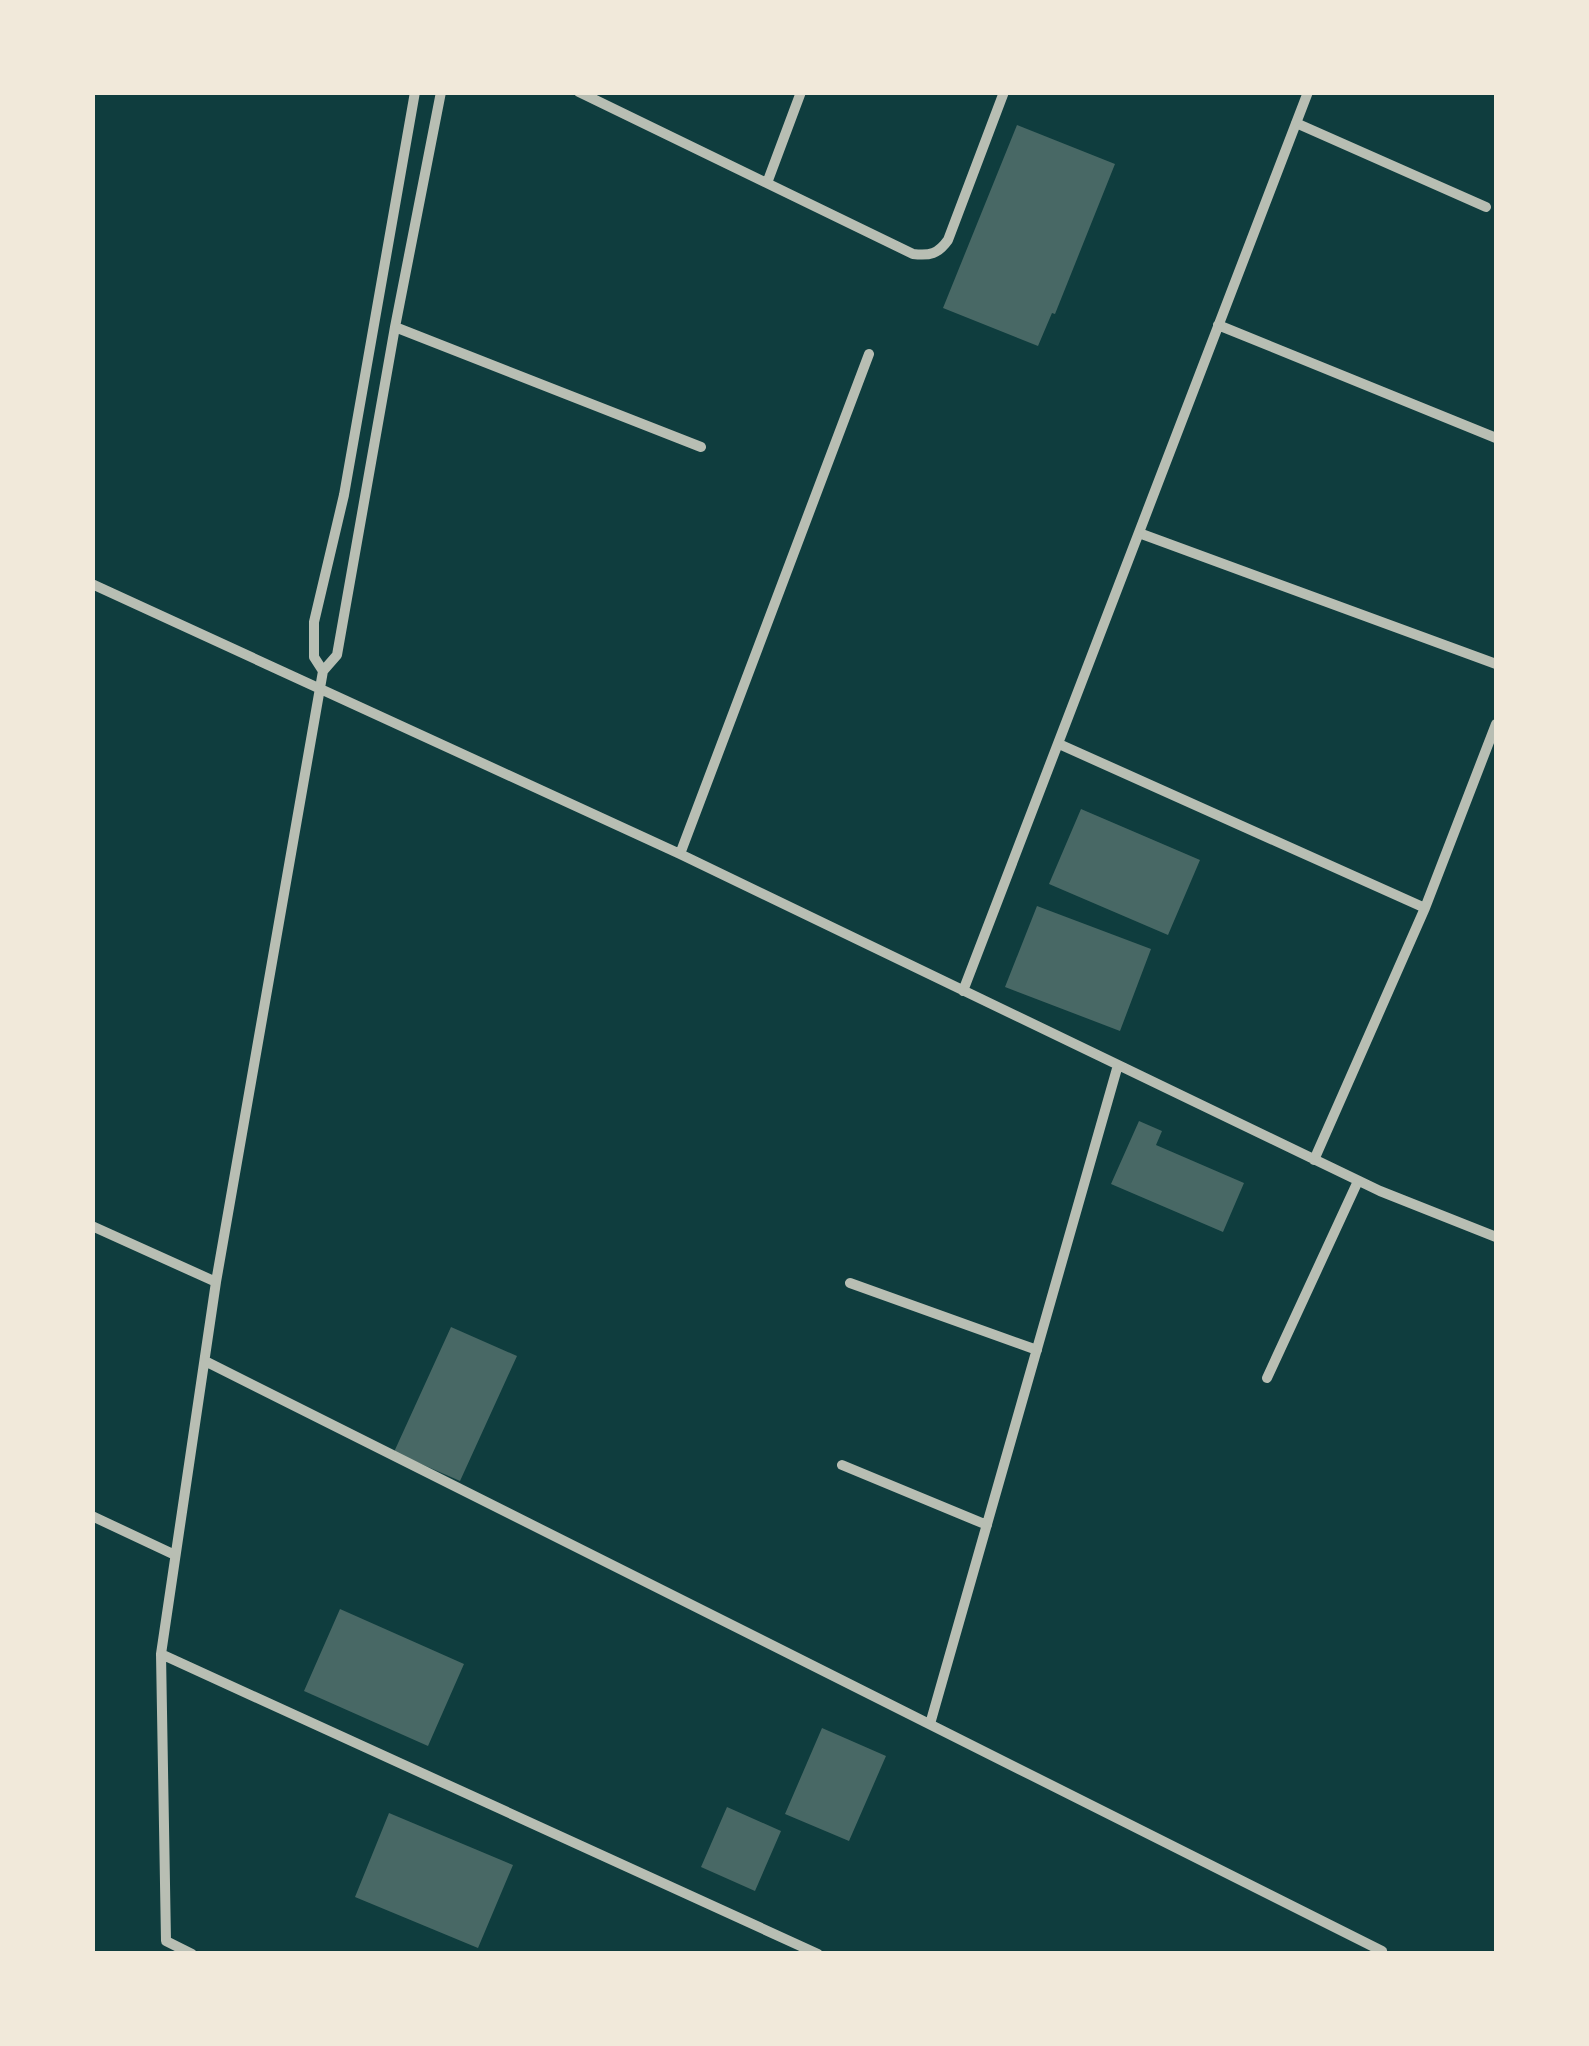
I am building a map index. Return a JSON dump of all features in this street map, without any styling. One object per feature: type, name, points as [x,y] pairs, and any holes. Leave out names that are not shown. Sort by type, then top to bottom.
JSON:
[{"type":"street","points":[[323,671],[314,656],[314,622],[344,495],[414,92]]},
{"type":"street","points":[[192,1954],[166,1941],[161,1654],[216,1282],[323,671],[337,656],[441,92]]},
{"type":"street","points":[[579,92],[602,98],[913,254],[929,256],[940,251],[948,240],[1004,92]]},
{"type":"street","points":[[767,183],[801,92]]},
{"type":"street","points":[[964,991],[1308,92]]},
{"type":"street","points":[[1296,123],[1486,207]]},
{"type":"street","points":[[1218,325],[1496,438]]},
{"type":"street","points":[[395,327],[701,447]]},
{"type":"street","points":[[680,854],[870,354]]},
{"type":"street","points":[[1139,533],[1496,664]]},
{"type":"street","points":[[92,584],[680,854],[1358,1181],[1496,1237]]},
{"type":"street","points":[[1314,1160],[1425,908],[1496,724]]},
{"type":"street","points":[[1058,744],[1425,908]]},
{"type":"street","points":[[930,1724],[1118,1065]]},
{"type":"street","points":[[1267,1378],[1358,1181]]},
{"type":"street","points":[[92,1226],[216,1282]]},
{"type":"street","points":[[850,1283],[1037,1350]]},
{"type":"street","points":[[205,1361],[1382,1951],[1381,1954]]},
{"type":"street","points":[[842,1465],[987,1524]]},
{"type":"street","points":[[92,1516],[176,1556]]},
{"type":"street","points":[[161,1654],[818,1954]]},
{"type":"building","points":[[1017,125],[1115,164],[1055,314],[1052,313],[1038,346],[943,308]]},
{"type":"building","points":[[1081,809],[1200,860],[1168,935],[1049,884]]},
{"type":"building","points":[[1037,906],[1151,949],[1120,1031],[1005,987]]},
{"type":"building","points":[[1139,1121],[1162,1131],[1156,1145],[1244,1183],[1223,1232],[1111,1184]]},
{"type":"building","points":[[451,1327],[517,1356],[460,1481],[394,1452]]},
{"type":"building","points":[[340,1609],[464,1664],[428,1746],[304,1691]]},
{"type":"building","points":[[822,1728],[886,1756],[849,1841],[785,1814]]},
{"type":"building","points":[[727,1807],[781,1831],[755,1891],[701,1867]]},
{"type":"building","points":[[389,1813],[513,1865],[478,1948],[355,1897]]}]
